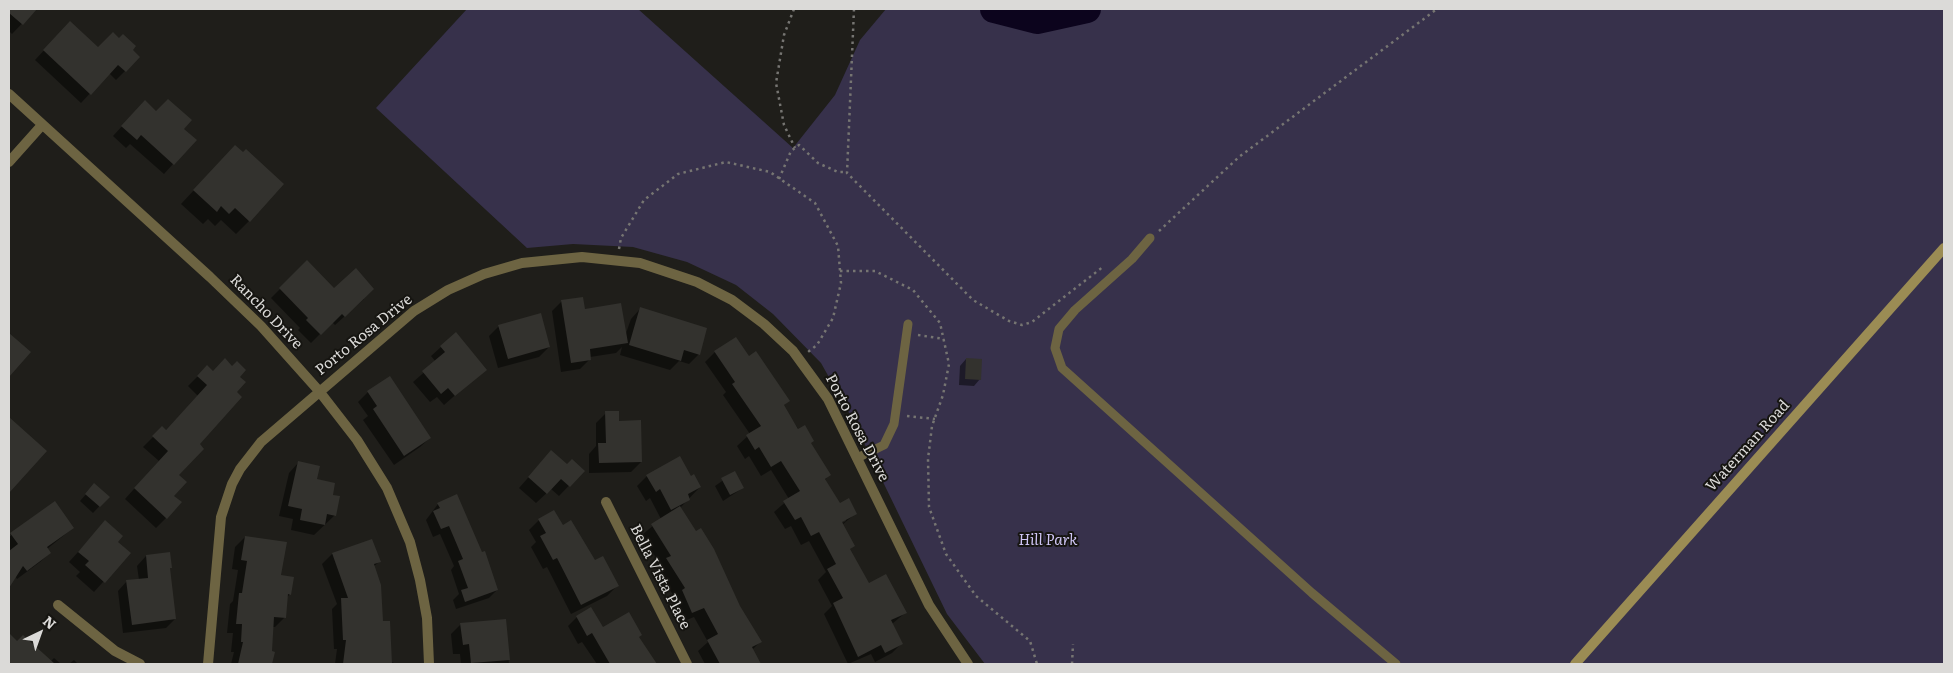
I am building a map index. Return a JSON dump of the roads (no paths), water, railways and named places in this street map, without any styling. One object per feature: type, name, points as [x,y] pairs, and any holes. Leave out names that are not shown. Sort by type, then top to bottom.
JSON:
[{"type":"main road","name":"Waterman Road","points":[[1575,664],[1944,248]]},
{"type":"street","name":"Rancho Drive","points":[[9,94],[261,326],[319,391],[367,454],[387,488],[403,524],[420,580],[426,618],[429,664]]},
{"type":"street","points":[[9,162],[42,125]]},
{"type":"street","name":"Porto Rosa Drive","points":[[208,664],[218,533],[229,492],[240,469],[261,442],[414,311],[466,282],[503,268],[542,260],[582,257],[616,260],[660,268],[697,282],[732,300],[764,324],[799,358],[828,400],[929,605],[968,664]]},
{"type":"street","name":"Bella Vista Place","points":[[606,502],[687,664]]},
{"type":"street","points":[[58,604],[115,651],[140,664]]},
{"type":"lane","points":[[1150,238],[1132,259],[1075,310],[1060,329],[1055,348],[1062,368],[1084,390],[1131,429],[1312,593],[1396,664]]},
{"type":"lane","points":[[857,458],[884,445],[894,424],[908,324]]},
{"type":"waterway","points":[[994,9],[1037,20],[1087,9]]},
{"type":"park label","name":"Hill Park","points":[[1048,541]]}]
